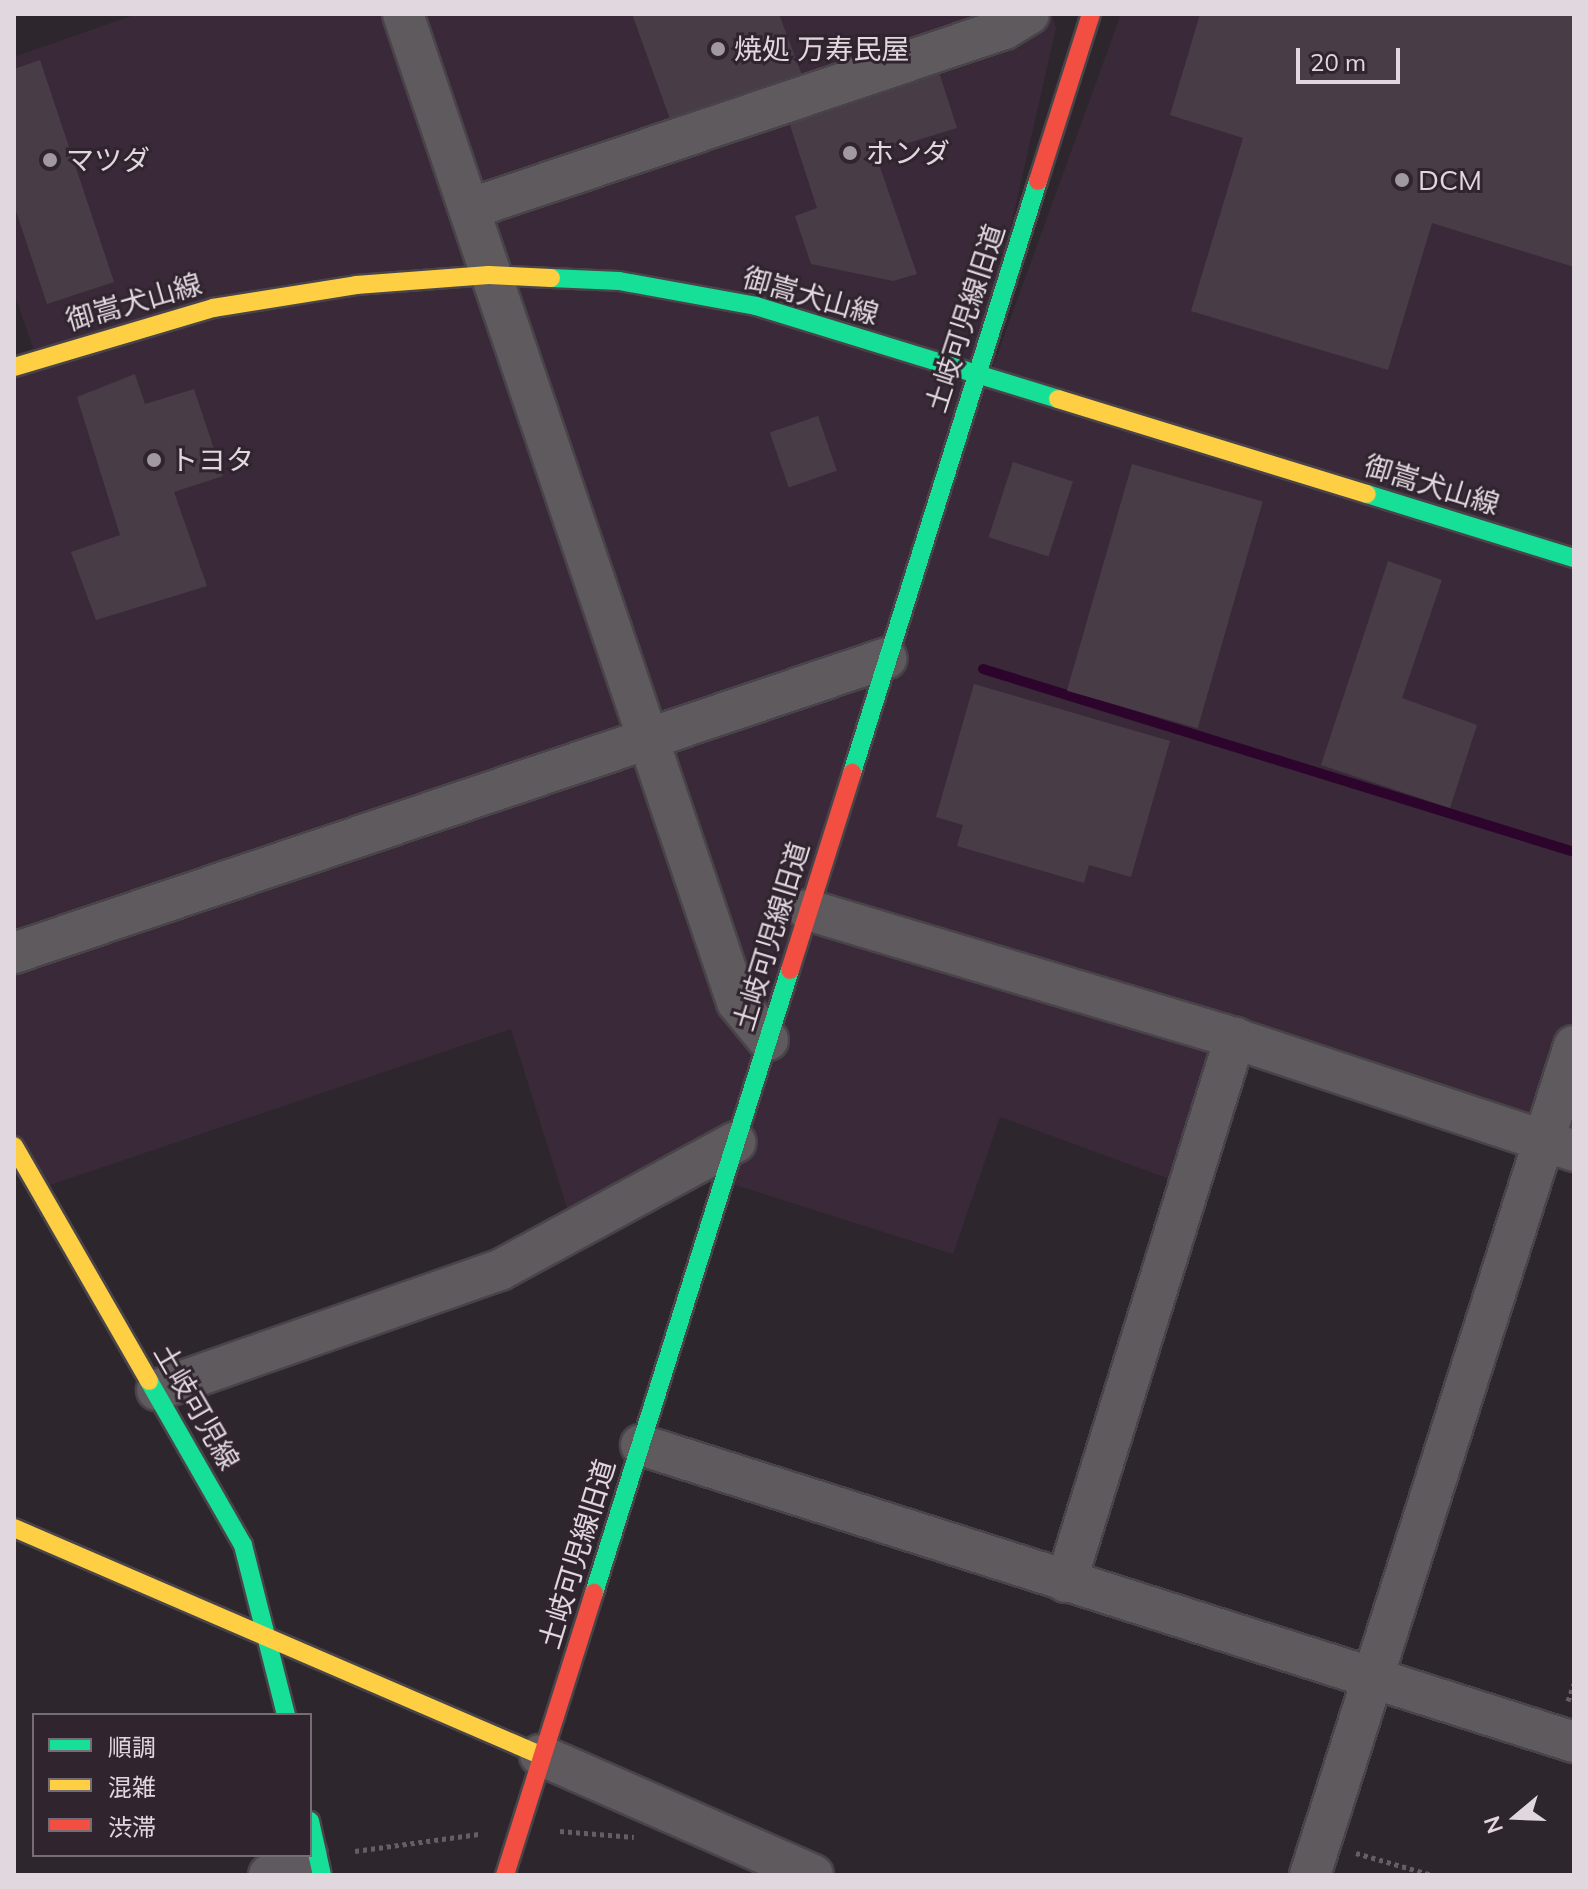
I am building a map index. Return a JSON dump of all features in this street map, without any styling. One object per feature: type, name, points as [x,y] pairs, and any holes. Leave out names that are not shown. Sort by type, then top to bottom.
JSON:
[{"type":"street","points":[[403,14],[737,1002],[768,1040]]},
{"type":"street","points":[[469,209],[1004,29],[1029,14]]},
{"type":"street","name":"土岐可児線旧道","points":[[505,1875],[540,1755],[641,1445],[1091,14]]},
{"type":"street","name":"御嵩犬山線","points":[[14,367],[213,308],[356,285],[489,275],[619,281],[756,306],[1574,558]]},
{"type":"street","points":[[14,953],[887,658]]},
{"type":"street","points":[[808,910],[1235,1038],[1559,1146]]},
{"type":"street","points":[[1066,1582],[1235,1038]]},
{"type":"street","points":[[1315,1859],[1368,1679],[1559,1146],[1574,1046]]},
{"type":"street","points":[[157,1390],[500,1270],[736,1142]]},
{"type":"street","name":"土岐可児線","points":[[14,1146],[157,1390],[243,1545],[286,1713]]},
{"type":"street","points":[[641,1445],[1368,1679],[1574,1742]]},
{"type":"street","points":[[14,1528],[813,1875]]},
{"type":"street","points":[[269,1875],[304,1857]]},
{"type":"path","points":[[314,1852],[520,1827],[644,1836]]},
{"type":"path","points":[[1315,1859],[1432,1875]]},
{"type":"shaded area","points":[[137,14],[1052,14],[1056,28],[977,375],[897,631],[1121,14],[1574,14],[1574,1151],[1225,1035],[1175,1181],[1000,1117],[953,1254],[723,1181],[735,1143],[574,1230],[511,1029],[38,1189],[14,1146],[14,366],[37,359],[14,293],[14,57]]},
{"type":"building","name":"焼処 万寿民屋","points":[[632,14],[779,14],[805,83],[674,130]]},
{"type":"building","name":"DCM","points":[[1200,14],[1574,14],[1574,267],[1432,223],[1388,370],[1191,311],[1243,138],[1170,115]]},
{"type":"building","points":[[40,60],[114,282],[47,304],[14,205],[14,69]]},
{"type":"building","points":[[936,63],[957,128],[875,153],[917,274],[893,281],[811,264],[795,216],[817,208],[786,113]]},
{"type":"building","points":[[135,374],[145,404],[194,389],[223,476],[174,492],[207,586],[96,620],[71,552],[120,535],[77,397]]},
{"type":"building","points":[[818,416],[837,471],[789,487],[770,433]]},
{"type":"building","points":[[1013,462],[1073,481],[1049,557],[989,537]]},
{"type":"building","points":[[1132,464],[1263,501],[1198,728],[1067,691]]},
{"type":"building","points":[[1388,561],[1442,580],[1402,698],[1477,725],[1450,808],[1321,765]]},
{"type":"building","points":[[974,684],[1170,741],[1131,877],[1089,865],[1084,883],[957,846],[963,825],[936,817]]},
{"type":"waterway","points":[[983,669],[1574,852]]},
{"type":"traffic: fast","points":[[852,773],[1038,181]]},
{"type":"traffic: fast","points":[[551,278],[619,281],[756,306],[1058,399]]},
{"type":"traffic: fast","points":[[1367,494],[1574,558]]},
{"type":"traffic: fast","points":[[594,1593],[790,970]]},
{"type":"traffic: fast","points":[[149,1381],[243,1545],[285,1713]]},
{"type":"traffic: fast","points":[[312,1830],[322,1875]]},
{"type":"traffic: slow","points":[[14,367],[213,308],[356,285],[489,275],[551,278]]},
{"type":"traffic: slow","points":[[1058,399],[1367,494]]},
{"type":"traffic: slow","points":[[14,1146],[149,1381]]},
{"type":"traffic: slow","points":[[14,1528],[540,1755]]},
{"type":"traffic: jam","points":[[1038,181],[1091,14]]},
{"type":"traffic: jam","points":[[790,970],[852,773]]},
{"type":"traffic: jam","points":[[505,1875],[594,1593]]},
{"type":"place","name":"焼処 万寿民屋","points":[[718,49]]},
{"type":"place","name":"ホンダ","points":[[850,153]]},
{"type":"place","name":"マツダ","points":[[50,160]]},
{"type":"place","name":"DCM","points":[[1402,180]]},
{"type":"place","name":"トヨタ","points":[[154,460]]}]
